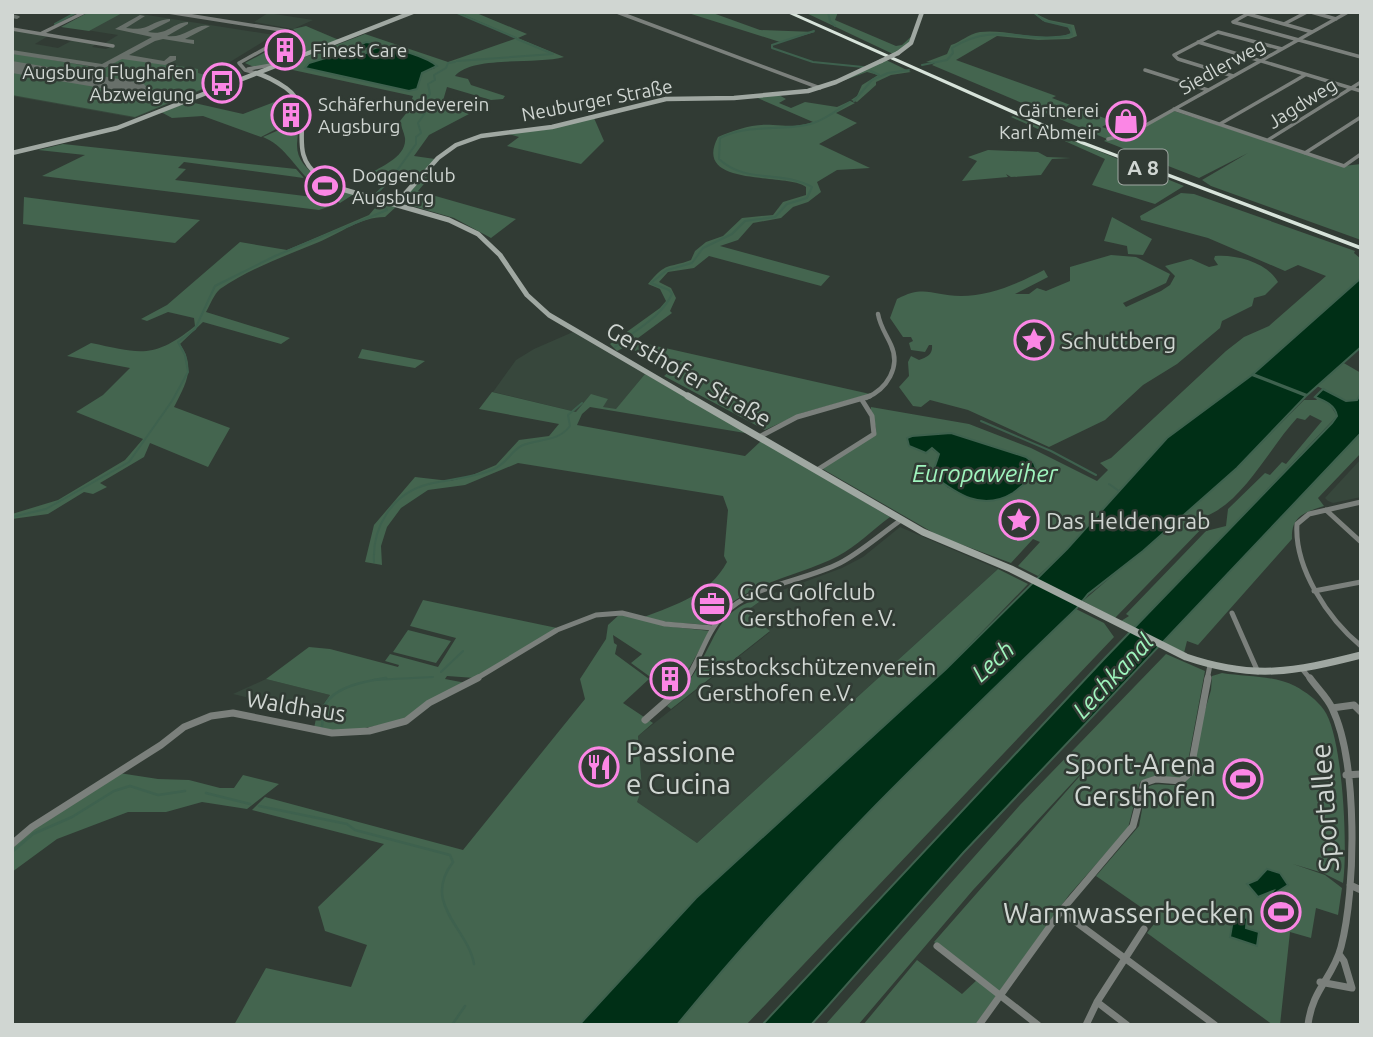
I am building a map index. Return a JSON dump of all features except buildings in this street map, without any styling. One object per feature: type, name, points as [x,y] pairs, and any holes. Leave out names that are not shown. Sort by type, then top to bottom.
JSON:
[{"type":"highway","points":[[779,12],[828,35]]},
{"type":"highway","name":"A 8","points":[[787,12],[1125,160],[1361,245]]},
{"type":"highway","name":"A 8","points":[[795,12],[1088,141],[1361,245]]},
{"type":"highway","points":[[811,30],[890,58]]},
{"type":"main road","points":[[12,153],[108,131],[414,12]]},
{"type":"main road","name":"Neuburger Straße","points":[[396,204],[438,158],[456,145],[481,136],[552,127],[666,99],[734,98],[820,88],[898,53],[911,43],[922,12]]},
{"type":"main road","points":[[235,81],[267,77],[267,68]]},
{"type":"main road","points":[[243,78],[245,69]]},
{"type":"main road","name":"Gersthofer Straße","points":[[256,73],[291,91],[302,103],[304,120],[299,145],[302,156],[312,170],[345,189],[447,219],[481,235],[501,254],[526,293],[548,314],[939,541],[1018,573],[1166,648],[1210,665],[1258,672],[1303,670],[1361,655]]},
{"type":"street","points":[[39,34],[85,12]]},
{"type":"street","points":[[168,12],[289,33],[239,65],[256,73]]},
{"type":"street","points":[[617,12],[820,88]]},
{"type":"street","points":[[1284,24],[1309,12],[1336,19]]},
{"type":"street","name":"Siedlerweg","points":[[1108,139],[1130,134],[1348,12]]},
{"type":"street","points":[[1312,32],[1249,13],[1233,22],[1361,57]]},
{"type":"street","points":[[12,29],[113,46]]},
{"type":"street","points":[[1233,76],[1174,57],[1198,42],[1222,32],[1282,49]]},
{"type":"street","points":[[1198,42],[1361,91]]},
{"type":"street","points":[[1351,54],[1360,49]]},
{"type":"street","points":[[245,69],[280,64]]},
{"type":"street","points":[[1145,70],[1208,90]]},
{"type":"street","points":[[1220,124],[1305,75]]},
{"type":"street","name":"Jagdweg","points":[[1268,141],[1361,82]]},
{"type":"street","points":[[1174,109],[1344,166],[1361,154]]},
{"type":"street","points":[[1305,153],[1361,117]]},
{"type":"street","points":[[759,437],[803,415],[862,400],[883,386],[894,367],[894,352],[890,337],[880,323],[878,314]]},
{"type":"street","points":[[817,470],[874,434],[876,425],[868,405],[862,400]]},
{"type":"street","points":[[1361,502],[1309,514],[1297,524],[1299,547],[1321,607],[1338,627],[1361,646]]},
{"type":"street","points":[[1326,510],[1361,542]]},
{"type":"street","points":[[645,720],[678,691],[696,665],[713,628],[724,614],[745,598],[840,563],[901,520]]},
{"type":"street","points":[[1314,591],[1361,582]]},
{"type":"street","name":"Waldhaus","points":[[12,844],[32,827],[196,721],[233,713],[332,733],[369,731],[406,721],[436,699],[474,680],[557,629],[596,615],[622,612],[665,624],[713,628]]},
{"type":"street","points":[[1232,613],[1258,672]]},
{"type":"street","points":[[979,1025],[1060,911],[1133,826],[1139,793],[1144,783],[1156,779],[1181,781],[1190,773],[1210,665]]},
{"type":"street","name":"Sportallee","points":[[1303,670],[1332,708],[1343,744],[1350,817],[1350,885],[1339,954],[1311,1001],[1308,1025]]},
{"type":"street","points":[[1332,708],[1354,705],[1361,712]]},
{"type":"street","points":[[1346,775],[1361,774]]},
{"type":"street","points":[[1350,885],[1361,890]]},
{"type":"street","points":[[1060,911],[1215,1025]]},
{"type":"street","points":[[1086,1025],[1097,1002],[1144,929]]},
{"type":"street","points":[[937,946],[1038,1025]]},
{"type":"street","points":[[1320,982],[1352,988],[1344,961],[1339,954]]},
{"type":"street","points":[[1097,1002],[1128,1025]]},
{"type":"shaded area","points":[[89,12],[124,12],[89,31],[61,27]]},
{"type":"shaded area","points":[[95,12],[128,12],[274,35],[225,65],[243,73],[135,118],[12,96],[12,30],[48,36],[35,44],[58,48],[73,40],[96,44],[92,47],[106,49],[114,45],[105,43],[118,35],[67,27]]},
{"type":"shaded area","points":[[457,12],[474,12],[527,34],[518,38],[564,57],[490,63],[463,69],[455,76],[468,79],[471,85],[505,96],[503,99],[491,100],[447,87],[442,104],[469,114],[429,135],[414,156],[435,159],[417,178],[369,174],[402,151],[405,138],[400,121],[408,111],[413,96],[279,67],[365,34],[448,62],[517,38]],"holes":[[[370,42],[371,46],[354,56],[366,55],[374,48],[433,62],[435,68],[422,73],[420,81],[347,78],[331,74],[335,56],[357,44]]]},
{"type":"shaded area","points":[[685,12],[710,12],[760,30],[815,32],[780,42]]},
{"type":"shaded area","points":[[804,12],[838,12],[835,20],[896,46],[902,45],[914,34],[909,45],[893,54]]},
{"type":"shaded area","points":[[1032,12],[1049,20],[1074,25],[1077,36],[1069,39],[1038,40],[997,36],[956,60],[1056,96],[1052,98],[1112,121],[1102,127],[1127,136],[1174,111],[1344,166],[1361,164],[1361,240],[1211,186],[1202,180],[1248,153],[1199,178],[1104,141],[1107,139],[932,65],[935,63],[926,62],[947,54],[951,45],[980,32],[1039,37],[1071,33],[1067,26],[1043,21]]},
{"type":"shaded area","points":[[268,13],[313,20],[293,29],[254,22]]},
{"type":"shaded area","points":[[306,26],[339,40],[266,66],[256,68],[245,63],[293,37],[296,32],[293,29]]},
{"type":"shaded area","points":[[12,53],[90,68],[75,74],[12,64]]},
{"type":"shaded area","points":[[123,57],[198,69],[198,73],[224,80],[135,117],[12,95],[12,70],[134,91],[141,86],[91,77]]},
{"type":"shaded area","points":[[886,60],[911,72],[891,75],[876,82],[857,102],[851,100],[857,96],[862,85],[878,75],[867,72],[834,84]]},
{"type":"shaded area","points":[[777,94],[786,99],[779,103],[791,108],[805,102],[837,107],[850,101],[855,103],[836,113],[857,123],[819,144],[870,168],[837,170],[817,182],[821,192],[808,202],[793,207],[781,218],[753,223],[738,240],[720,246],[830,276],[821,286],[709,256],[694,268],[668,272],[659,282],[671,288],[676,298],[670,311],[672,313],[634,341],[870,394],[802,413],[765,430],[664,376],[682,361],[623,348],[617,351],[610,344],[666,301],[660,289],[648,284],[659,272],[691,260],[695,251],[706,242],[723,236],[742,218],[773,215],[783,202],[806,195],[806,187],[796,183],[729,172],[718,165],[713,153],[718,137],[738,130],[759,125],[793,126],[813,122],[753,96]]},
{"type":"shaded area","points":[[277,101],[299,104],[297,144],[303,163],[317,176],[354,194],[340,203],[332,198],[308,179],[282,150],[263,137],[297,122],[297,115],[280,122],[286,124],[261,137],[203,116],[172,118],[161,112],[190,102],[243,114]]},
{"type":"shaded area","points":[[1011,117],[1184,186],[1155,204],[1092,185],[1105,159]]},
{"type":"shaded area","points":[[594,118],[604,141],[581,164],[507,146],[519,137],[502,132],[544,130]]},
{"type":"shaded area","points":[[63,144],[296,169],[304,178],[184,162],[178,168],[186,169],[175,180],[329,199],[337,204],[319,210],[42,176],[85,155],[38,150]]},
{"type":"shaded area","points":[[988,150],[1038,152],[1047,157],[1071,158],[1052,159],[1041,175],[1011,177],[1006,174],[1008,177],[962,181],[977,161],[968,157]]},
{"type":"shaded area","points":[[421,176],[429,178],[418,191],[516,219],[491,238],[454,218],[399,202]]},
{"type":"shaded area","points":[[1181,193],[1194,194],[1355,251],[1361,259],[1361,278],[1252,375],[1167,438],[1067,549],[1038,576],[1018,566],[1040,542],[1033,539],[1011,563],[939,536],[821,468],[876,433],[871,407],[969,424],[1031,448],[1097,481],[1108,470],[1100,463],[1111,458],[1226,351],[1244,337],[1269,326],[1326,276],[1298,265],[1285,271],[1208,238],[1141,220],[1140,216]],"holes":[[[951,433],[1026,457],[1008,496],[992,500],[977,499],[947,487],[939,454],[912,436]]]},
{"type":"shaded area","points":[[24,197],[200,220],[175,243],[23,224]]},
{"type":"shaded area","points":[[381,201],[397,206],[385,217],[359,223],[244,275],[220,289],[206,312],[290,338],[281,344],[203,322],[180,344],[188,360],[188,376],[174,407],[230,428],[208,467],[150,443],[144,457],[100,483],[107,487],[93,494],[84,492],[48,514],[12,519],[12,514],[58,500],[125,460],[143,439],[76,412],[103,395],[130,368],[67,356],[91,343],[134,351],[157,349],[168,344],[195,326],[194,318],[168,312],[147,321],[141,319],[167,305],[240,242],[287,250],[369,215]]},
{"type":"shaded area","points":[[1112,217],[1152,239],[1143,255],[1128,254],[1127,246],[1104,241]]},
{"type":"shaded area","points":[[1111,255],[1136,257],[1170,274],[1166,283],[1123,303],[1126,307],[1170,285],[1175,276],[1165,266],[1191,259],[1209,267],[1218,265],[1215,256],[1242,258],[1267,270],[1278,282],[1265,295],[1254,298],[1252,306],[1222,321],[1220,328],[1177,364],[1143,385],[1105,420],[1049,447],[968,410],[930,400],[921,407],[913,406],[899,387],[909,376],[908,362],[911,356],[919,360],[927,357],[932,351],[932,345],[929,345],[925,352],[911,350],[911,337],[903,337],[890,318],[897,299],[922,291],[951,296],[983,294],[1044,270],[1048,277],[1015,294],[1029,294],[1037,288],[1046,291],[1070,281],[1070,267]]},
{"type":"shaded area","points":[[573,332],[645,374],[616,410],[602,407],[608,399],[576,412],[493,392],[516,360]]},
{"type":"shaded area","points":[[362,349],[425,361],[415,368],[358,358]]},
{"type":"shaded area","points":[[1342,362],[1361,373],[1361,393],[1357,400],[1347,402],[1317,386]]},
{"type":"shaded area","points":[[645,374],[751,434],[590,407],[582,414],[577,425],[745,456],[761,441],[890,517],[838,556],[768,583],[735,600],[711,625],[666,622],[644,617],[691,597],[720,573],[727,562],[724,556],[728,510],[723,496],[518,463],[465,485],[428,490],[401,508],[387,527],[381,546],[382,565],[365,562],[374,525],[415,477],[450,481],[470,476],[496,465],[519,440],[549,436],[559,424],[479,409],[492,392],[576,412],[591,394],[608,399],[603,407],[616,409]]},
{"type":"shaded area","points":[[1315,397],[1329,403],[1337,416],[1135,628],[1121,621],[1129,616],[1126,614],[1206,531],[1226,526],[1228,509],[1265,473],[1270,475],[1282,462],[1286,464],[1322,421],[1310,415],[1305,420],[1297,418],[1244,486],[1232,499],[1206,516],[1207,523],[1115,618],[1083,601],[1237,468],[1304,400],[1317,400]]},
{"type":"shaded area","points":[[1361,433],[1361,453],[1318,498],[1324,506],[1300,516],[1294,525],[1292,539],[1198,645],[1187,641],[1184,653],[1163,642]]},
{"type":"shaded area","points":[[1361,459],[1361,497],[1333,503],[1328,501],[1325,498]]},
{"type":"shaded area","points":[[900,527],[998,569],[697,843],[636,802],[642,788],[638,736],[770,632],[745,612],[769,595],[842,568],[863,557]]},
{"type":"shaded area","points":[[998,569],[1028,584],[946,669],[696,898],[579,1025],[234,1025],[266,968],[351,987],[367,945],[325,931],[318,907],[384,844],[252,810],[265,797],[463,850],[585,699],[580,679],[606,639],[608,625],[620,614],[665,626],[710,631],[682,681],[661,667],[649,676],[631,663],[642,654],[613,635],[617,645],[615,654],[649,679],[623,703],[653,723],[638,736],[642,788],[637,802],[697,843]]},
{"type":"shaded area","points":[[769,595],[745,612],[770,631],[671,709],[667,706],[698,667],[723,621],[740,607]]},
{"type":"shaded area","points":[[423,600],[557,628],[475,678],[447,676],[445,679],[466,683],[404,720],[346,732],[314,728],[317,714],[330,695],[266,679],[309,647],[330,649],[398,667],[399,665],[385,661],[390,654],[438,667],[456,638],[410,626]]},
{"type":"shaded area","points":[[1076,609],[1104,623],[1114,637],[746,1025],[677,1025],[820,863]]},
{"type":"shaded area","points":[[408,630],[451,641],[436,663],[393,652]]},
{"type":"shaded area","points":[[1166,654],[1205,671],[1186,772],[1180,778],[1155,776],[1140,782],[1128,828],[1069,895],[975,1025],[863,1025],[917,960],[962,994],[979,978],[934,942],[1100,753],[973,890],[858,1025],[825,1025],[1020,805]]},
{"type":"shaded area","points":[[1222,673],[1287,682],[1311,696],[1324,710],[1330,724],[1340,767],[1345,845],[1343,883],[1323,873],[1293,864],[1325,875],[1342,888],[1338,915],[1316,908],[1311,938],[1290,932],[1280,1025],[1273,1025],[1147,933],[1158,919],[1096,876],[1139,826],[1146,788],[1155,784],[1175,785],[1184,782],[1211,690],[1212,676]]},
{"type":"shaded area","points":[[266,679],[330,695],[317,714],[233,694]]},
{"type":"shaded area","points":[[119,773],[189,780],[220,788],[234,788],[243,775],[279,784],[247,809],[202,802],[166,812],[128,812],[57,839],[12,872],[12,846]]},
{"type":"water","points":[[366,42],[372,43],[371,46],[354,56],[385,47],[418,56],[437,66],[422,73],[417,89],[409,91],[305,68],[309,63]]},
{"type":"water","points":[[1361,278],[1361,347],[1307,395],[1253,374]]},
{"type":"water","name":"Lech","points":[[1252,375],[1306,396],[1237,468],[1143,551],[1088,594],[1076,609],[870,811],[771,916],[677,1025],[579,1025],[696,898],[946,669],[1067,549],[1167,438]]},
{"type":"water","name":"Lechkanal","points":[[1323,389],[1346,401],[1357,400],[1361,393],[1361,433],[963,853],[811,1025],[762,1025],[1104,659],[1332,423],[1337,416],[1334,409],[1315,397]]},
{"type":"water","name":"Europaweiher","points":[[951,433],[1026,457],[1034,463],[1036,469],[1020,488],[1002,498],[980,501],[960,494],[932,475],[939,454],[932,448],[926,453],[909,446],[907,438]]},
{"type":"water","points":[[1267,869],[1280,873],[1288,885],[1277,892],[1289,894],[1290,899],[1272,899],[1269,896],[1273,891],[1258,897],[1247,884],[1257,880]]},
{"type":"water","points":[[1234,914],[1247,918],[1246,928],[1259,932],[1257,946],[1230,937]]},
{"type":"waterway","points":[[55,24],[77,12]]},
{"type":"waterway","points":[[455,12],[516,38]]},
{"type":"waterway","points":[[828,12],[830,21],[835,26]]},
{"type":"waterway","points":[[922,65],[947,60],[953,53],[952,48],[983,36],[1072,35],[1070,27],[1045,21],[1033,12]]},
{"type":"waterway","points":[[814,31],[772,45],[772,48],[813,62],[863,67]]},
{"type":"waterway","points":[[457,61],[553,54],[517,39]]},
{"type":"waterway","points":[[375,195],[391,179],[416,144],[416,137],[421,133],[418,123],[425,113],[422,103],[430,94],[428,84],[435,80],[434,75],[446,68],[448,63],[455,62]]},
{"type":"waterway","points":[[854,101],[872,80],[888,73],[909,70]]},
{"type":"waterway","points":[[871,71],[879,75]]},
{"type":"waterway","points":[[615,347],[654,317],[667,302],[672,294],[669,290],[651,283],[667,270],[692,263],[703,248],[732,234],[745,221],[775,217],[787,204],[807,198],[812,187],[800,182],[740,172],[729,167],[719,159],[720,138],[752,129],[795,127],[812,123],[850,102]]},
{"type":"waterway","points":[[12,517],[46,509],[129,462],[172,401],[188,372],[185,355],[178,342],[195,329],[215,286],[275,256],[387,210],[381,203]]},
{"type":"waterway","points":[[374,562],[374,549],[381,524],[395,503],[405,495],[429,484],[492,470],[521,446],[554,438],[570,426],[568,415],[582,403]]},
{"type":"waterway","points":[[981,421],[1051,451],[1096,475]]},
{"type":"waterway","points":[[1109,484],[1119,491]]},
{"type":"waterway","points":[[441,672],[463,651]]},
{"type":"waterway","points":[[376,680],[433,677]]},
{"type":"waterway","points":[[376,680],[386,678]]},
{"type":"waterway","points":[[322,727],[324,707],[336,693],[376,680]]},
{"type":"waterway","points":[[12,852],[33,834],[72,817],[114,791],[130,786],[158,795],[185,791]]},
{"type":"waterway","points":[[206,793],[250,804]]},
{"type":"waterway","points":[[259,806],[347,824],[355,830],[450,855],[453,862],[444,877],[444,903],[470,951],[474,964]]},
{"type":"waterway","points":[[452,1025],[465,1006]]},
{"type":"taxiway","points":[[12,16],[17,17]]},
{"type":"taxiway","points":[[140,33],[119,29],[142,16]]},
{"type":"taxiway","points":[[140,33],[168,20]]},
{"type":"taxiway","points":[[160,36],[186,23]]},
{"type":"taxiway","points":[[179,39],[206,26]]},
{"type":"taxiway","points":[[140,33],[160,36]]},
{"type":"taxiway","points":[[160,36],[191,42]]},
{"type":"taxiway","points":[[121,56],[153,39],[163,37]]},
{"type":"taxiway","points":[[12,52],[104,66]]},
{"type":"taxiway","points":[[104,66],[121,56]]},
{"type":"taxiway","points":[[121,56],[165,63],[173,58]]},
{"type":"taxiway","points":[[46,72],[85,76],[104,66]]},
{"type":"runway","points":[[12,67],[137,88]]},
{"type":"place","name":"Finest Care","points":[[285,50]]},
{"type":"place","name":"Augsburg Flughafen Abzweigung","points":[[222,83]]},
{"type":"place","name":"Schäferhundeverein Augsburg","points":[[291,115]]},
{"type":"place","name":"Gärtnerei Karl Abmeir","points":[[1126,121]]},
{"type":"place","name":"Doggenclub Augsburg","points":[[325,186]]},
{"type":"place","name":"Schuttberg","points":[[1034,340]]},
{"type":"place","name":"Das Heldengrab","points":[[1019,520]]},
{"type":"place","name":"GCG Golfclub Gersthofen e.V.","points":[[712,604]]},
{"type":"place","name":"Eisstockschützenverein Gersthofen e.V.","points":[[670,679]]},
{"type":"place","name":"Passione e Cucina","points":[[599,767]]},
{"type":"place","name":"Sport-Arena Gersthofen","points":[[1243,779]]},
{"type":"place","name":"Warmwasserbecken","points":[[1281,912]]}]
